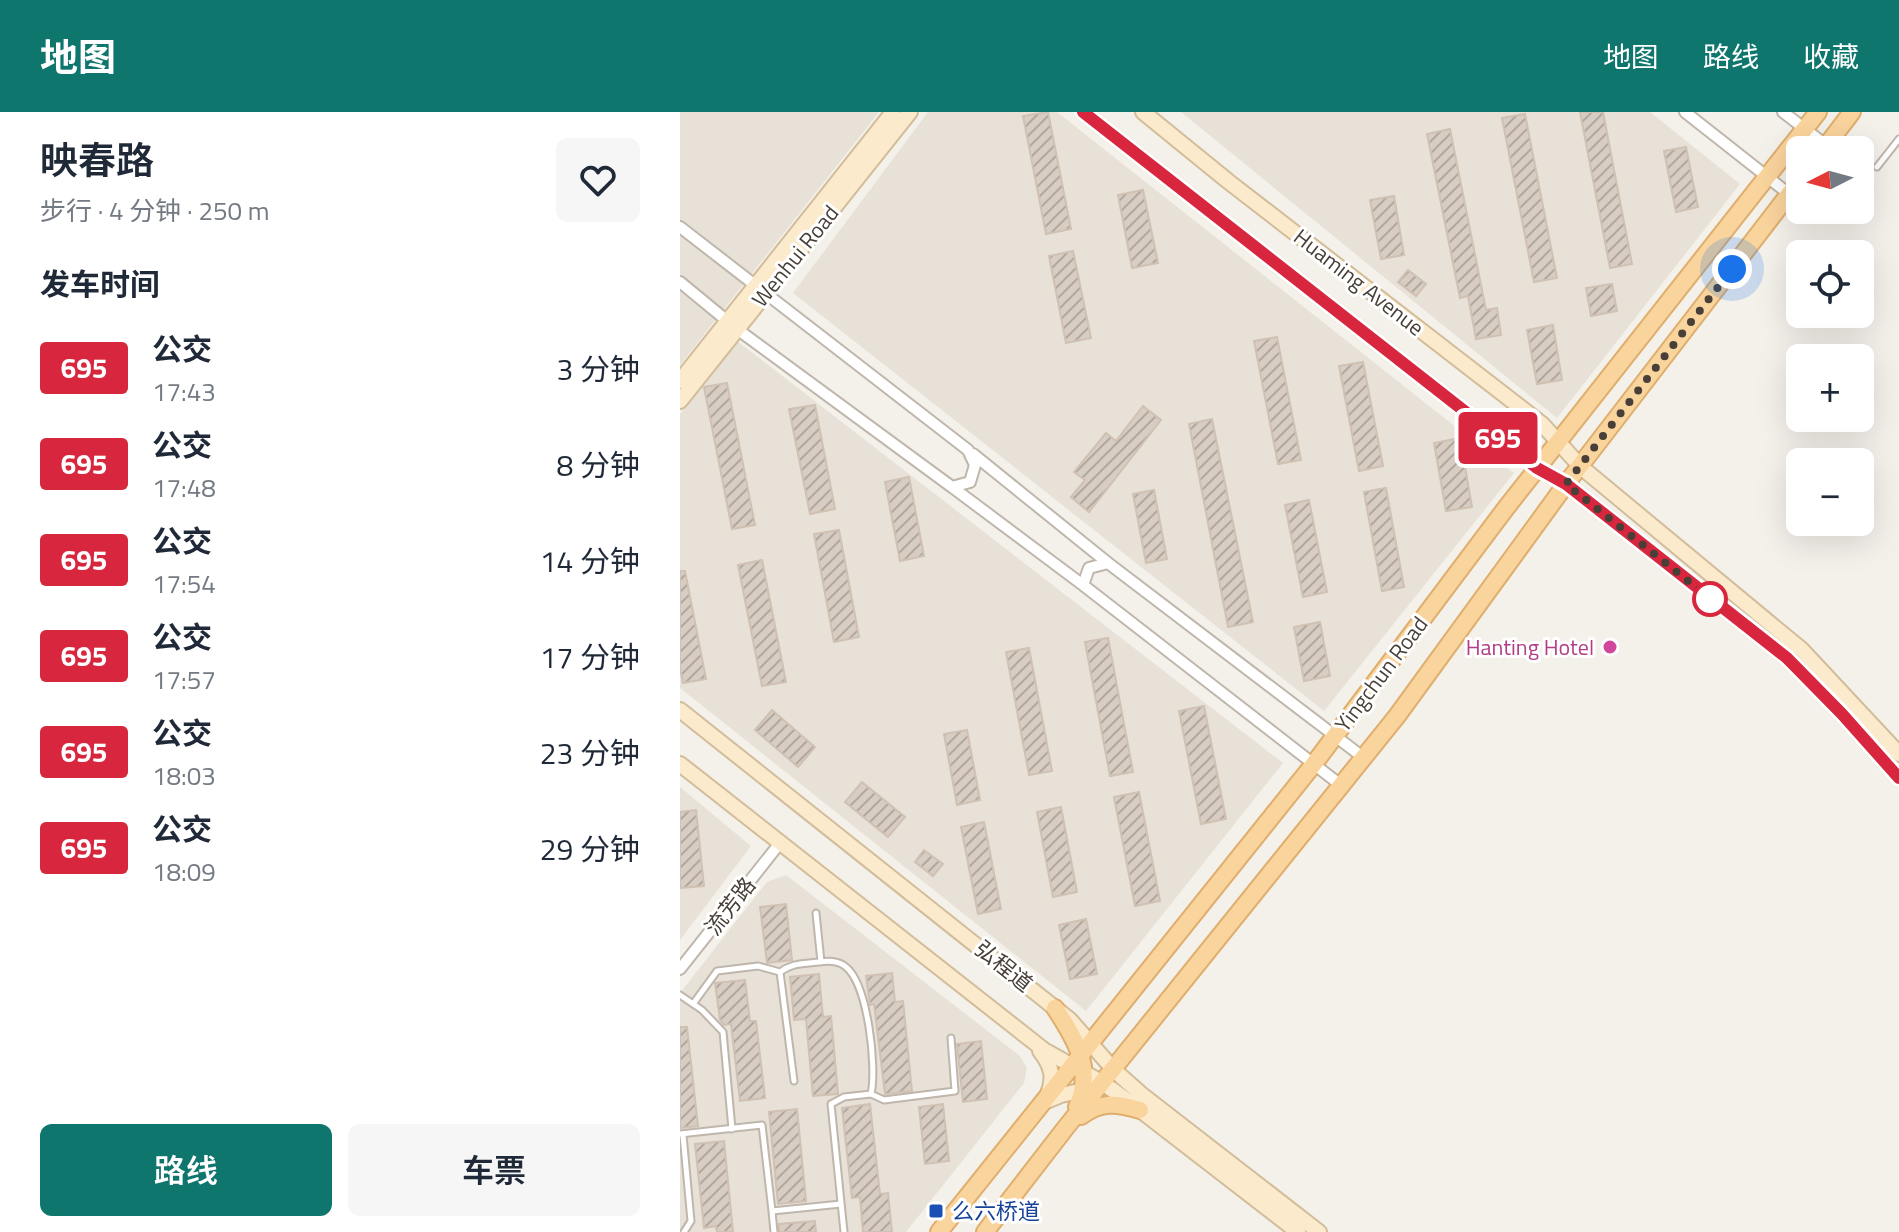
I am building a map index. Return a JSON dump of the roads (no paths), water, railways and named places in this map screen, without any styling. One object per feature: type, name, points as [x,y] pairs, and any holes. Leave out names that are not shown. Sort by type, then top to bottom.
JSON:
[{"type":"main road","name":"Wenhui Road","points":[[680,401],[733,325],[893,112]]},
{"type":"main road","name":"Wenhui Road","points":[[760,290],[910,112]]},
{"type":"main road","name":"Huaming Avenue","points":[[1083,112],[1787,658],[1899,778]]},
{"type":"main road","name":"Huaming Avenue","points":[[1143,112],[1542,424],[1576,461],[1802,650],[1899,754]]},
{"type":"main road","name":"Yingchun Road","points":[[985,1232],[1067,1126],[1090,1078],[1092,1042],[1544,471],[1558,443],[1818,112]]},
{"type":"main road","points":[[1834,136],[1852,112]]},
{"type":"main road","name":"Yingchun Road","points":[[939,1232],[1044,1102],[1090,1078],[1114,1070],[1364,758],[1566,484],[1576,461],[1786,198]]},
{"type":"main road","name":"Wenhui Road","points":[[680,381],[733,325]]},
{"type":"main road","name":"弘程道","points":[[680,710],[1055,1008],[1092,1042],[1144,1104],[1298,1232]]},
{"type":"main road","name":"弘程道","points":[[680,764],[1033,1041],[1090,1078],[1144,1104],[1319,1232]]},
{"type":"main road","points":[[1044,1102],[1090,1078],[1055,1008]]},
{"type":"main road","points":[[1033,1041],[1047,1059],[1052,1074],[1044,1102]]},
{"type":"main road","points":[[1067,1126],[1090,1109],[1107,1103],[1144,1104]]},
{"type":"street","points":[[1685,112],[1786,192]]},
{"type":"street","points":[[1783,112],[1812,136]]},
{"type":"street","points":[[680,227],[968,450],[1108,563],[1364,758]]},
{"type":"street","points":[[680,282],[733,325],[1083,585],[1342,786]]},
{"type":"street","points":[[952,487],[970,482],[975,465],[968,450]]},
{"type":"street","points":[[1083,585],[1089,568],[1108,563]]},
{"type":"street","name":"流芳路","points":[[680,969],[780,843]]},
{"type":"lane","points":[[1877,167],[1899,139]]},
{"type":"lane","points":[[816,913],[821,962]]},
{"type":"lane","points":[[780,972],[790,965],[830,961],[844,965],[856,979],[868,1023],[874,1081],[871,1094]]},
{"type":"lane","points":[[693,1004],[717,971],[758,966],[780,972]]},
{"type":"lane","points":[[780,972],[794,1081]]},
{"type":"lane","points":[[680,995],[723,1032],[732,1129]]},
{"type":"lane","points":[[844,1232],[831,1104],[844,1097],[871,1094],[884,1100],[955,1091],[951,1038]]},
{"type":"lane","points":[[684,1232],[691,1221],[682,1134],[762,1125],[774,1232]]},
{"type":"lane","points":[[772,1211],[841,1204]]},
{"type":"place","name":"Hanting Hotel","points":[[1610,647]]},
{"type":"place","name":"么六桥道","points":[[936,1211]]}]
